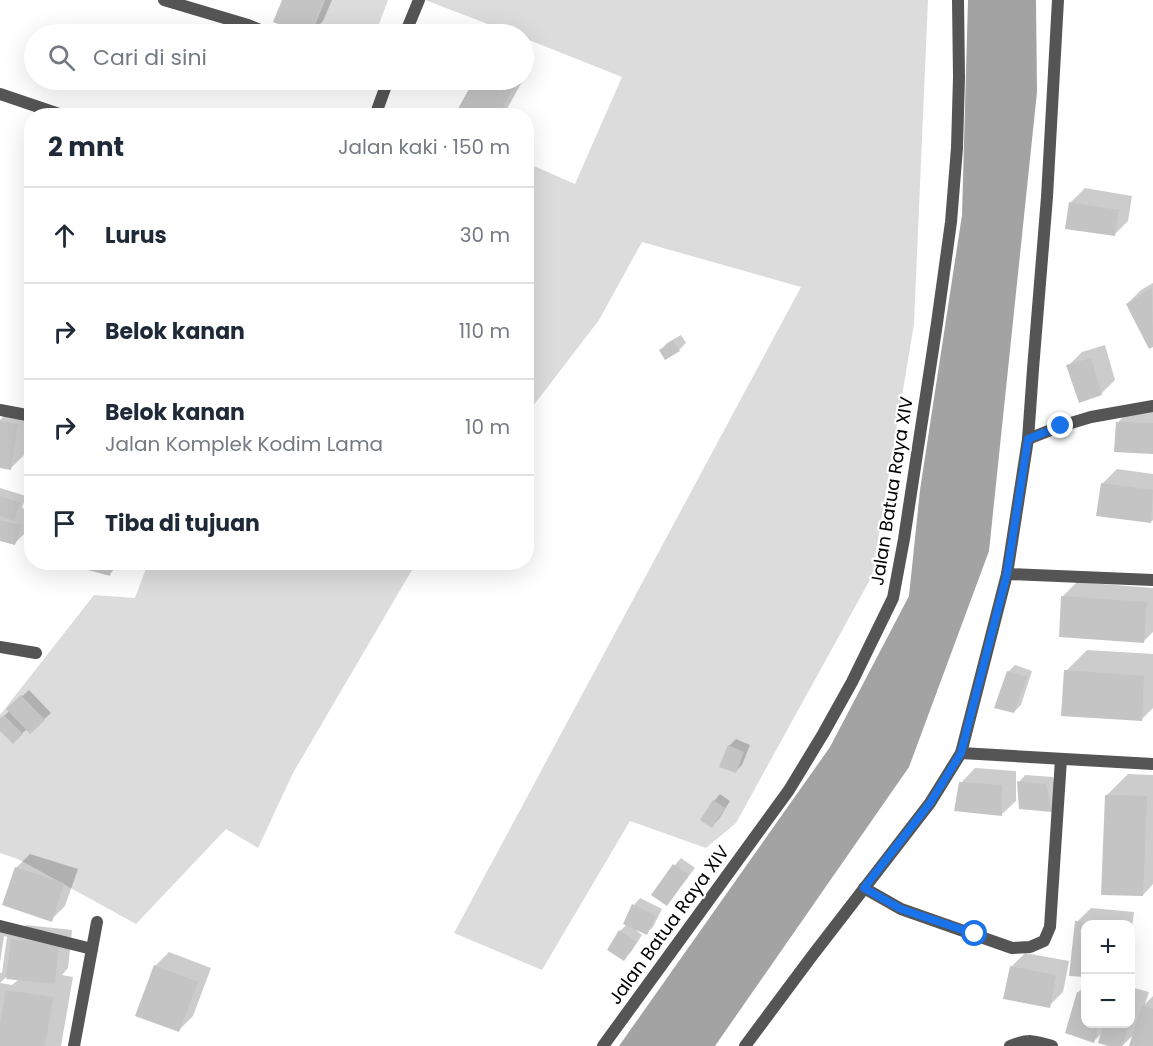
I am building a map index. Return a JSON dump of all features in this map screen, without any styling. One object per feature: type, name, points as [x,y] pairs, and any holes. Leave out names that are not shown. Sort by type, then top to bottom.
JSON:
[{"type":"street","points":[[164,0],[245,24]]},
{"type":"street","points":[[409,24],[419,0]]},
{"type":"street","name":"Jalan Batua Raya XIV","points":[[603,1046],[789,790],[852,682],[893,598],[938,323],[951,222],[959,88],[958,0]]},
{"type":"street","points":[[745,1046],[930,803],[961,753],[1007,574],[1028,439],[1047,197],[1058,0]]},
{"type":"street","points":[[378,108],[384,90]]},
{"type":"street","points":[[0,94],[41,108]]},
{"type":"street","points":[[1028,439],[1091,417],[1153,406]]},
{"type":"street","points":[[0,410],[24,414]]},
{"type":"street","points":[[1007,574],[1153,580]]},
{"type":"street","points":[[0,647],[36,654]]},
{"type":"street","points":[[961,753],[1153,764]]},
{"type":"street","points":[[864,888],[901,909],[1012,948],[1030,947],[1044,941],[1050,927],[1061,759]]},
{"type":"street","points":[[74,1046],[97,922]]},
{"type":"street","points":[[0,926],[92,949]]},
{"type":"street","points":[[1010,1046],[1028,1040],[1036,1040],[1052,1046]]},
{"type":"shaded area","points":[[325,0],[388,0],[379,24],[315,24]]},
{"type":"shaded area","points":[[425,0],[928,0],[914,324],[872,576],[736,823],[706,848],[630,821],[542,970],[454,933],[801,287],[642,242],[599,320],[534,405],[534,166],[575,184],[622,77],[534,42],[534,24],[488,24]]},
{"type":"shaded area","points":[[968,0],[1036,0],[1037,92],[989,551],[909,767],[715,1046],[619,1046],[830,747],[909,596],[920,490],[962,215]]},
{"type":"shaded area","points":[[145,570],[412,570],[293,773],[258,848],[226,829],[136,924],[18,859],[0,853],[0,715],[94,595],[135,598]]},
{"type":"building","points":[[282,0],[324,0],[314,24],[273,22]]},
{"type":"building","points":[[468,90],[512,90],[502,108],[458,108]]},
{"type":"building","points":[[1069,202],[1119,210],[1115,236],[1065,229]]},
{"type":"building","points":[[1152,288],[1153,347],[1149,349],[1126,304]]},
{"type":"building","points":[[673,341],[680,351],[665,360],[659,350]]},
{"type":"building","points":[[1091,358],[1102,395],[1079,403],[1066,365]]},
{"type":"building","points":[[0,421],[18,424],[11,470],[0,468]]},
{"type":"building","points":[[1116,422],[1153,423],[1153,454],[1114,452]]},
{"type":"building","points":[[1101,483],[1153,490],[1151,523],[1096,516]]},
{"type":"building","points":[[0,496],[20,503],[14,521],[0,516]]},
{"type":"building","points":[[0,520],[21,525],[15,545],[0,541]]},
{"type":"building","points":[[88,570],[111,570],[110,576]]},
{"type":"building","points":[[1061,596],[1147,602],[1144,643],[1059,637]]},
{"type":"building","points":[[1064,670],[1144,676],[1142,721],[1061,716]]},
{"type":"building","points":[[1007,671],[1027,677],[1014,713],[994,708]]},
{"type":"building","points":[[21,695],[45,720],[30,734],[6,709]]},
{"type":"building","points":[[4,715],[23,734],[13,744],[0,731],[0,718]]},
{"type":"building","points":[[728,745],[744,752],[736,773],[719,767]]},
{"type":"building","points":[[1017,781],[1046,784],[1052,812],[1019,809]]},
{"type":"building","points":[[959,782],[1002,785],[1002,816],[954,811]]},
{"type":"building","points":[[1105,795],[1147,796],[1143,896],[1101,895]]},
{"type":"building","points":[[713,800],[725,808],[712,828],[700,820]]},
{"type":"building","points":[[673,864],[689,875],[667,906],[651,895]]},
{"type":"building","points":[[15,867],[64,883],[52,922],[2,905]]},
{"type":"building","points":[[632,904],[656,916],[647,935],[623,924]]},
{"type":"building","points":[[1075,921],[1081,922],[1081,977],[1069,976]]},
{"type":"building","points":[[619,930],[637,942],[624,961],[607,950]]},
{"type":"building","points":[[11,939],[59,944],[55,984],[6,979]]},
{"type":"building","points":[[154,965],[198,982],[179,1032],[135,1016]]},
{"type":"building","points":[[1010,966],[1056,975],[1050,1008],[1003,999]]},
{"type":"building","points":[[6,990],[53,997],[45,1046],[0,1046],[0,1024]]},
{"type":"building","points":[[1077,992],[1081,993],[1081,1028],[1098,1028],[1094,1043],[1065,1033]]},
{"type":"building","points":[[1142,1005],[1153,1009],[1153,1046],[1129,1046]]},
{"type":"building","points":[[1103,1028],[1129,1028],[1122,1046],[1098,1043]]},
{"type":"route","points":[[975,934],[901,909],[864,888],[930,803],[961,753],[1007,574],[1028,439],[1061,426]]}]
